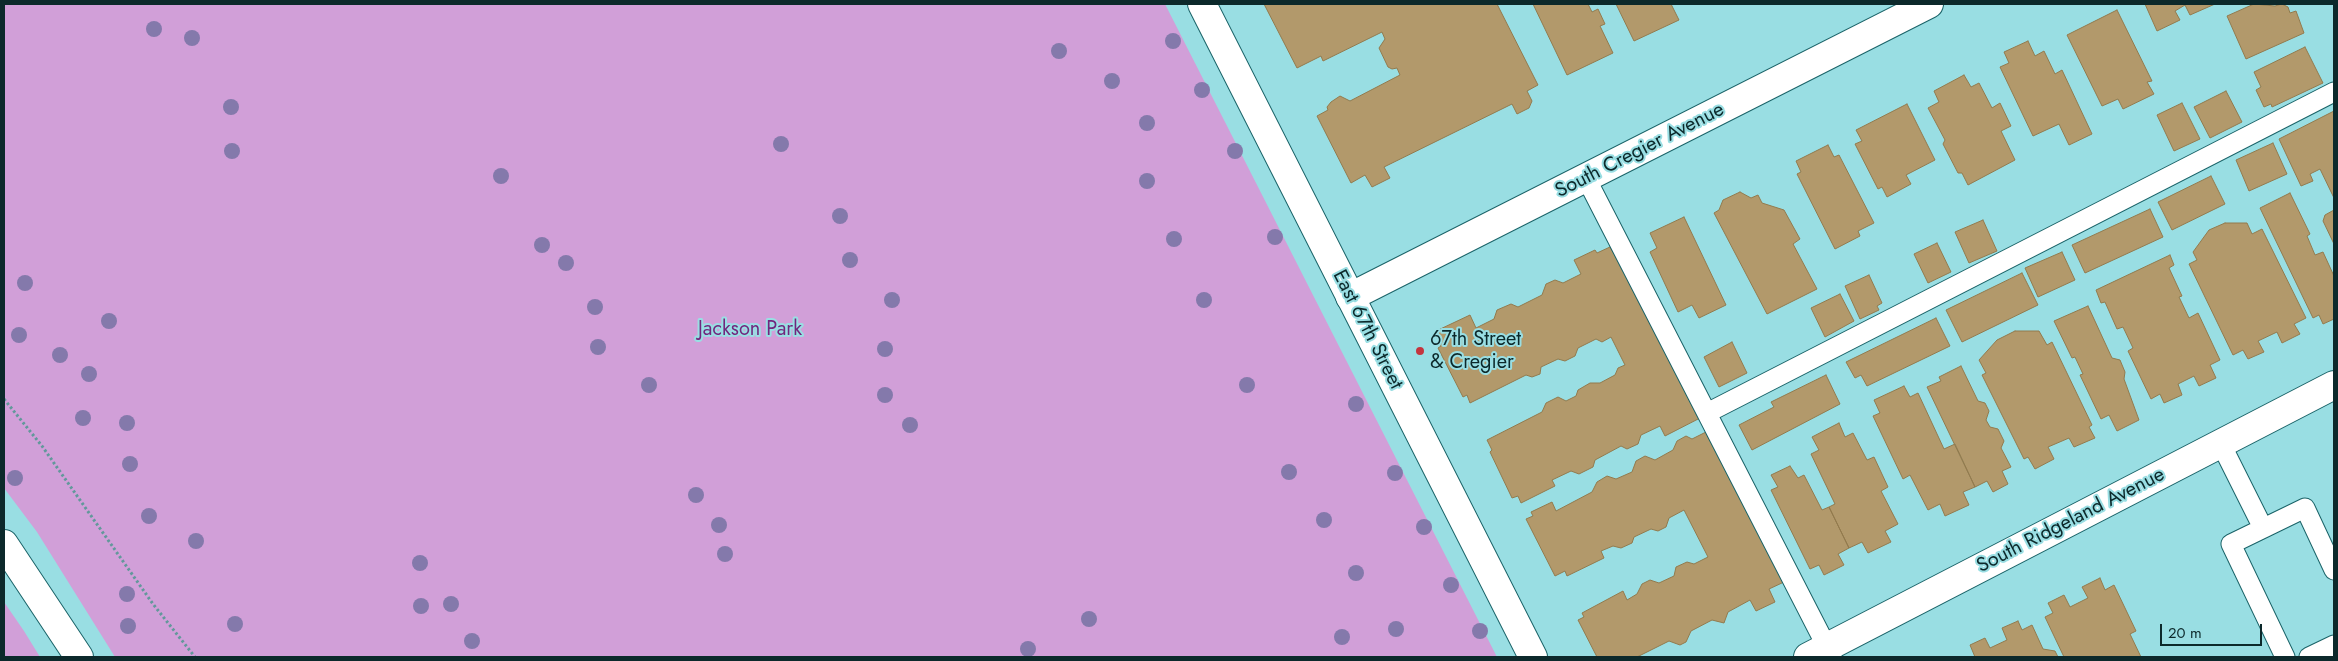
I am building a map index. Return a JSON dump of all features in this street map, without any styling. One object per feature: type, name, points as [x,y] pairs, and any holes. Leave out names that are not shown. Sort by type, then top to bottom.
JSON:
[{"type":"street","name":"East 67th Street","points":[[1202,4],[1533,657]]},
{"type":"street","name":"South Cregier Avenue","points":[[1350,297],[1929,4]]},
{"type":"street","name":"South Ridgeland Avenue","points":[[1822,654],[2334,385]]},
{"type":"street","points":[[4,544],[80,657]]},
{"type":"lane","points":[[1707,413],[2334,92]]},
{"type":"lane","points":[[1586,178],[1707,413],[1822,654]]},
{"type":"lane","points":[[2221,444],[2263,528]]},
{"type":"lane","points":[[2285,657],[2231,544],[2305,508],[2334,570]]},
{"type":"lane","points":[[2308,657],[2334,645]]},
{"type":"path","points":[[4,399],[42,446],[153,604],[195,657]]},
{"type":"green space","name":"Jackson Park","points":[[4,4],[1165,4],[1497,657],[115,657],[37,532],[4,488]]},
{"type":"green space","points":[[4,602],[24,631],[40,657],[4,657]]},
{"type":"building","points":[[1264,4],[1497,4],[1538,85],[1527,91],[1532,101],[1529,108],[1517,114],[1512,104],[1384,167],[1390,178],[1372,187],[1365,175],[1351,183],[1317,116],[1328,110],[1327,107],[1331,102],[1340,96],[1350,101],[1400,75],[1397,68],[1392,69],[1388,67],[1379,48],[1385,39],[1382,32],[1323,61],[1321,56],[1297,68]]},
{"type":"building","points":[[1533,4],[1588,4],[1592,12],[1598,9],[1605,24],[1600,26],[1613,53],[1567,75]]},
{"type":"building","points":[[1616,4],[1671,4],[1679,20],[1634,41]]},
{"type":"building","points":[[2145,4],[2215,4],[2190,15],[2185,5],[2175,11],[2180,20],[2157,31]]},
{"type":"building","points":[[2254,4],[2275,6],[2282,4],[2288,7],[2290,13],[2296,11],[2304,33],[2246,59],[2227,16]]},
{"type":"building","points":[[2117,10],[2152,81],[2147,82],[2154,94],[2123,109],[2118,99],[2102,106],[2067,35]]},
{"type":"building","points":[[2028,41],[2035,56],[2044,51],[2055,74],[2062,70],[2092,134],[2069,145],[2059,124],[2033,136],[2000,67],[2009,63],[2004,52]]},
{"type":"building","points":[[2305,47],[2323,83],[2272,107],[2271,104],[2264,107],[2256,90],[2261,87],[2254,72]]},
{"type":"building","points":[[1964,75],[1971,87],[1979,83],[1992,108],[2000,103],[2011,126],[2001,131],[2015,160],[1968,185],[1962,173],[1958,173],[1943,144],[1945,140],[1928,108],[1939,102],[1934,91]]},
{"type":"building","points":[[2226,91],[2242,122],[2210,138],[2194,107]]},
{"type":"building","points":[[2182,103],[2200,139],[2174,151],[2157,115]]},
{"type":"building","points":[[1907,104],[1935,160],[1906,175],[1911,184],[1887,197],[1882,187],[1878,189],[1855,144],[1862,141],[1856,130]]},
{"type":"building","points":[[2334,111],[2334,198],[2320,169],[2310,174],[2313,181],[2301,186],[2279,139]]},
{"type":"building","points":[[2273,143],[2287,174],[2249,191],[2236,160]]},
{"type":"building","points":[[1828,145],[1834,157],[1839,155],[1874,223],[1858,231],[1860,236],[1835,249],[1797,174],[1801,172],[1796,161]]},
{"type":"building","points":[[2211,176],[2225,204],[2172,230],[2158,202]]},
{"type":"building","points":[[1740,192],[1751,198],[1758,195],[1762,203],[1784,210],[1800,239],[1793,244],[1817,289],[1767,314],[1714,213],[1719,210],[1723,200]]},
{"type":"building","points":[[2290,193],[2310,234],[2307,236],[2315,255],[2323,252],[2334,276],[2334,319],[2323,324],[2319,315],[2313,318],[2260,208]]},
{"type":"building","points":[[2150,209],[2163,237],[2085,273],[2072,245]]},
{"type":"building","points":[[2334,210],[2334,244],[2323,221],[2325,215]]},
{"type":"building","points":[[1684,217],[1726,305],[1699,318],[1692,305],[1678,312],[1650,252],[1657,248],[1650,233]]},
{"type":"building","points":[[1983,220],[1997,251],[1969,263],[1955,232]]},
{"type":"building","points":[[2225,223],[2247,223],[2252,234],[2262,229],[2306,318],[2294,324],[2300,334],[2282,343],[2277,332],[2258,341],[2264,352],[2248,359],[2243,350],[2233,355],[2189,264],[2197,260],[2193,252],[2209,230]]},
{"type":"building","points":[[1937,243],[1951,272],[1928,283],[1914,254]]},
{"type":"building","points":[[1610,247],[1614,254],[1620,252],[1702,417],[1665,436],[1660,426],[1641,435],[1638,444],[1627,449],[1621,446],[1595,460],[1593,467],[1579,474],[1571,471],[1552,480],[1555,486],[1521,503],[1518,496],[1512,498],[1490,452],[1492,450],[1487,440],[1542,412],[1546,403],[1558,397],[1566,401],[1576,396],[1578,390],[1590,383],[1600,383],[1615,375],[1618,368],[1625,365],[1611,337],[1602,342],[1596,339],[1578,348],[1575,356],[1565,361],[1558,359],[1541,367],[1540,374],[1532,377],[1526,375],[1470,403],[1467,395],[1463,397],[1438,348],[1441,346],[1434,332],[1470,315],[1476,328],[1494,319],[1497,310],[1511,304],[1518,307],[1542,295],[1546,284],[1555,280],[1563,283],[1581,274],[1574,260],[1595,250],[1597,253]]},
{"type":"building","points":[[2062,252],[2075,280],[2038,297],[2025,268]]},
{"type":"building","points":[[2170,255],[2174,265],[2169,268],[2182,296],[2179,297],[2189,318],[2198,313],[2220,360],[2210,365],[2216,378],[2199,386],[2194,376],[2178,384],[2182,395],[2164,403],[2160,394],[2151,399],[2128,351],[2133,348],[2123,327],[2117,329],[2105,302],[2101,303],[2096,290]]},
{"type":"building","points":[[2022,273],[2038,305],[1962,342],[1946,310]]},
{"type":"building","points":[[1869,275],[1882,303],[1877,306],[1879,310],[1860,319],[1845,286]]},
{"type":"building","points":[[1840,294],[1854,321],[1825,337],[1811,308]]},
{"type":"building","points":[[2088,306],[2112,358],[2120,360],[2125,372],[2124,379],[2139,420],[2117,431],[2109,415],[2101,419],[2080,375],[2083,374],[2075,357],[2072,358],[2054,321]]},
{"type":"building","points":[[1936,318],[1950,346],[1867,386],[1861,375],[1855,378],[1846,362]]},
{"type":"building","points":[[2015,331],[2039,331],[2047,345],[2052,342],[2092,425],[2089,427],[2095,438],[2074,447],[2069,438],[2048,447],[2054,459],[2035,469],[2028,457],[2024,459],[1982,375],[1986,373],[1979,360],[1997,340]]},
{"type":"building","points":[[1732,342],[1747,373],[1719,387],[1704,357]]},
{"type":"building","points":[[1961,366],[1978,401],[1985,403],[1989,411],[1986,420],[1990,427],[1998,429],[2004,441],[2001,448],[2011,467],[2002,471],[2008,484],[1993,492],[1987,481],[1975,487],[1927,387],[1941,381],[1939,377]]},
{"type":"building","points":[[1826,375],[1840,404],[1752,450],[1739,425],[1774,407],[1771,402]]},
{"type":"building","points":[[1904,386],[1910,397],[1918,393],[1944,449],[1955,444],[1975,487],[1963,492],[1969,505],[1945,516],[1940,504],[1928,510],[1910,475],[1903,479],[1873,416],[1880,413],[1874,400]]},
{"type":"building","points":[[1839,423],[1845,437],[1853,433],[1867,460],[1874,457],[1888,487],[1881,491],[1898,524],[1885,531],[1891,542],[1868,553],[1862,542],[1849,548],[1829,507],[1835,504],[1811,454],[1819,450],[1812,437]]},
{"type":"building","points":[[1708,431],[1784,582],[1769,589],[1775,602],[1756,611],[1750,600],[1728,612],[1724,623],[1712,620],[1691,631],[1686,642],[1680,645],[1669,641],[1637,657],[1597,657],[1578,620],[1584,617],[1582,613],[1623,591],[1627,600],[1637,594],[1642,584],[1650,580],[1659,583],[1674,576],[1676,567],[1687,562],[1694,564],[1708,557],[1684,510],[1669,518],[1666,527],[1658,531],[1651,529],[1634,537],[1632,543],[1621,548],[1613,546],[1601,551],[1604,558],[1567,576],[1565,571],[1555,576],[1526,519],[1533,516],[1531,512],[1552,502],[1556,511],[1592,492],[1597,482],[1607,476],[1616,479],[1632,472],[1636,461],[1645,456],[1655,460],[1673,450],[1677,441],[1686,436],[1692,439]]},
{"type":"building","points":[[1790,466],[1798,478],[1804,475],[1822,510],[1829,507],[1849,548],[1838,554],[1844,565],[1824,575],[1819,565],[1810,569],[1771,490],[1778,487],[1771,475]]},
{"type":"building","points":[[2100,578],[2105,590],[2114,585],[2136,631],[2130,634],[2141,657],[2064,657],[2045,617],[2053,613],[2048,603],[2064,595],[2070,607],[2088,598],[2082,587]]},
{"type":"building","points":[[2018,621],[2022,630],[2032,625],[2043,649],[2055,651],[2058,657],[1975,657],[1970,645],[1985,638],[1990,648],[2007,640],[2002,628]]},
{"type":"place","name":"67th Street & Cregier","points":[[1420,351]]}]
